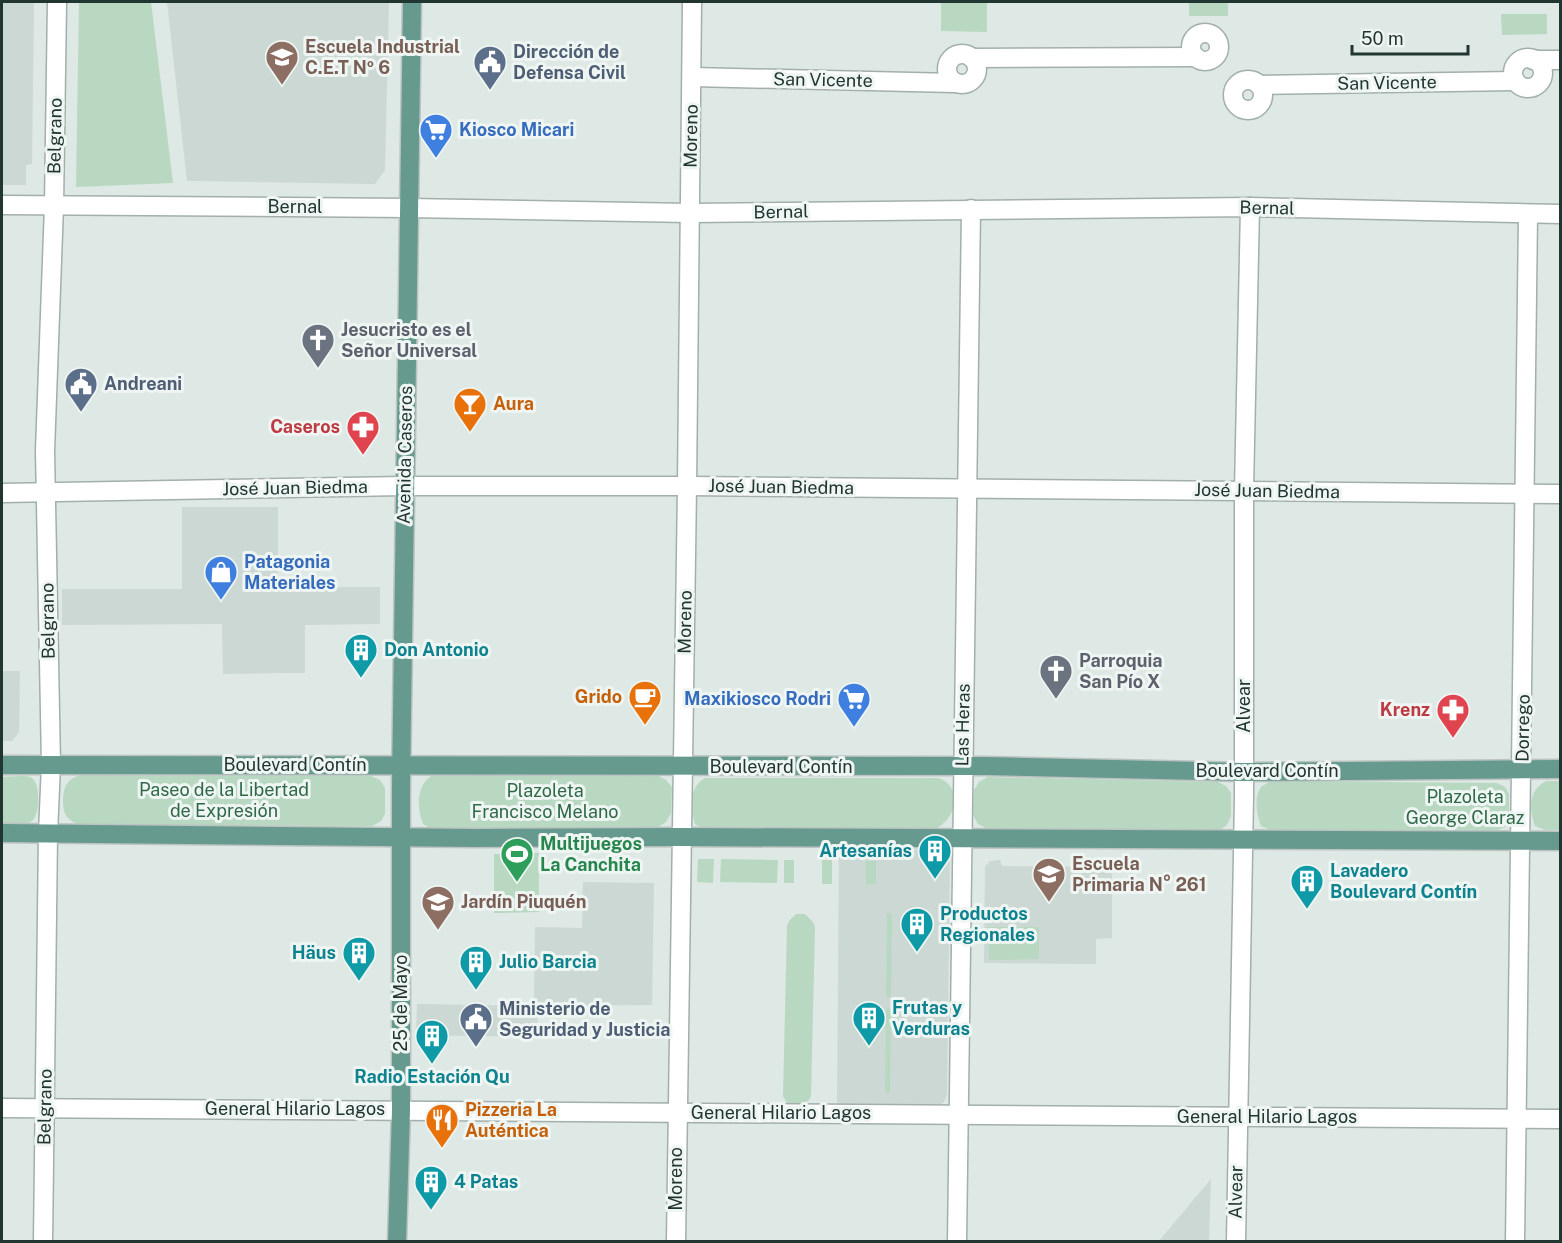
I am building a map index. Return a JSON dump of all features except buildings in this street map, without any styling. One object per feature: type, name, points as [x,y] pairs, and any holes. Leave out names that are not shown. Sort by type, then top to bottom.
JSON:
[{"type":"main road","name":"Avenida Caseros","points":[[402,765],[412,2]]},
{"type":"main road","name":"Boulevard Contín","points":[[2,765],[963,766],[1244,772],[1560,769]]},
{"type":"main road","name":"25 de Mayo","points":[[397,1242],[401,1110],[402,765]]},
{"type":"main road","points":[[2,833],[401,838],[1560,841]]},
{"type":"street","name":"Belgrano","points":[[43,1242],[48,833],[51,765],[45,493],[54,206],[57,2]]},
{"type":"street","name":"Moreno","points":[[676,1242],[692,2]]},
{"type":"street","name":"San Vicente","points":[[692,77],[954,83],[947,75],[946,66],[956,55],[961,54],[972,58],[1196,57]]},
{"type":"street","name":"San Vicente","points":[[1259,85],[1515,81],[1528,88],[1537,85],[1542,77],[1542,68],[1533,60],[1560,60]]},
{"type":"street","name":"Bernal","points":[[2,206],[409,208],[690,213],[1250,207],[1560,214]]},
{"type":"street","name":"Alvear","points":[[1236,1242],[1244,772],[1244,490],[1250,207]]},
{"type":"street","name":"Las Heras","points":[[957,1242],[971,209]]},
{"type":"street","name":"Dorrego","points":[[1515,1242],[1528,214]]},
{"type":"street","name":"José Juan Biedma","points":[[2,493],[404,486],[687,486],[1560,494]]},
{"type":"street","name":"General Hilario Lagos","points":[[2,1108],[1560,1119]]},
{"type":"shaded area","points":[[2,2],[34,2],[32,164],[26,165],[26,185],[2,185]]},
{"type":"shaded area","name":"Escuela Industrial C.E.T Nº 6","points":[[167,2],[389,2],[385,170],[375,184],[187,181]]},
{"type":"shaded area","name":"Patagonia Materiales","points":[[182,507],[278,507],[278,587],[380,587],[380,624],[305,625],[305,673],[223,674],[222,624],[62,625],[62,589],[182,589]]},
{"type":"shaded area","points":[[2,671],[20,671],[19,732],[12,741],[2,741]]},
{"type":"shaded area","points":[[839,849],[935,850],[944,853],[950,861],[947,1094],[944,1102],[935,1107],[837,1105]]},
{"type":"shaded area","name":"Escuela Primaria N° 261","points":[[1000,860],[1002,866],[1112,867],[1112,938],[1096,939],[1096,964],[984,963],[985,867],[990,861]]},
{"type":"shaded area","points":[[583,882],[654,883],[652,1005],[538,1006],[537,1037],[416,1035],[417,1004],[534,1006],[535,927],[582,928]]},
{"type":"shaded area","points":[[1211,1179],[1209,1241],[1159,1241]]},
{"type":"green space","points":[[79,2],[151,2],[173,183],[76,187]]},
{"type":"green space","points":[[941,2],[987,2],[987,32],[941,31]]},
{"type":"green space","points":[[1189,2],[1228,2],[1228,16],[1189,16]]},
{"type":"green space","points":[[1501,14],[1547,14],[1547,34],[1502,35]]},
{"type":"green space","name":"Paseo de la Libertad de Expresión","points":[[80,775],[371,776],[380,780],[385,788],[385,814],[381,821],[372,826],[80,825],[67,816],[63,800],[67,784]]},
{"type":"green space","name":"Plazoleta Francisco Melano","points":[[657,775],[672,787],[671,813],[666,822],[657,828],[430,828],[423,824],[420,812],[420,792],[426,780],[431,776]]},
{"type":"green space","points":[[27,776],[34,780],[38,791],[38,804],[33,820],[26,824],[2,824],[2,777]]},
{"type":"green space","points":[[988,777],[1218,782],[1226,786],[1231,793],[1231,816],[1227,825],[1219,831],[986,828],[978,824],[973,815],[974,790],[979,782]]},
{"type":"green space","points":[[705,778],[938,778],[951,788],[954,802],[949,817],[937,828],[703,828],[695,824],[692,798],[696,787]]},
{"type":"green space","name":"Plazoleta George Claraz","points":[[1271,781],[1497,783],[1505,787],[1509,794],[1509,819],[1505,827],[1496,831],[1271,830],[1261,826],[1258,817],[1257,795],[1262,786]]},
{"type":"green space","points":[[1546,781],[1560,781],[1560,830],[1545,830],[1535,826],[1533,819],[1531,806],[1533,795]]},
{"type":"green space","name":"Multijuegos La Canchita","points":[[539,853],[539,912],[494,913],[494,854]]},
{"type":"green space","points":[[698,859],[714,859],[713,883],[697,882]]},
{"type":"green space","points":[[721,859],[778,860],[777,883],[720,882]]},
{"type":"green space","points":[[784,860],[794,860],[794,883],[784,883]]},
{"type":"green space","points":[[822,860],[832,860],[832,884],[822,884]]},
{"type":"green space","points":[[866,861],[876,861],[876,884],[866,884]]},
{"type":"green space","points":[[889,912],[892,915],[891,996],[889,998],[886,996],[887,914]]},
{"type":"green space","points":[[796,914],[805,914],[815,927],[811,1096],[802,1104],[787,1103],[783,1096],[787,926]]},
{"type":"green space","points":[[988,927],[1039,927],[1039,959],[989,960]]},
{"type":"green space","points":[[889,1008],[891,1010],[890,1091],[888,1094],[885,1091],[886,1010]]},
{"type":"place","name":"Escuela Industrial C.E.T Nº 6","points":[[282,86]]},
{"type":"place","name":"Dirección de Defensa Civil","points":[[490,91]]},
{"type":"place","name":"Kiosco Micari","points":[[436,159]]},
{"type":"place","name":"Jesucristo es el Señor Universal","points":[[318,369]]},
{"type":"place","name":"Andreani","points":[[81,413]]},
{"type":"place","name":"Aura","points":[[470,433]]},
{"type":"place","name":"Caseros","points":[[363,456]]},
{"type":"place","name":"Patagonia Materiales","points":[[221,601]]},
{"type":"place","name":"Don Antonio","points":[[361,679]]},
{"type":"place","name":"Parroquia San Pío X","points":[[1056,700]]},
{"type":"place","name":"Grido","points":[[645,726]]},
{"type":"place","name":"Maxikiosco Rodri","points":[[854,728]]},
{"type":"place","name":"Krenz","points":[[1453,739]]},
{"type":"place","name":"Artesanías","points":[[935,880]]},
{"type":"place","name":"Multijuegos La Canchita","points":[[517,883]]},
{"type":"place","name":"Escuela Primaria N° 261","points":[[1049,903]]},
{"type":"place","name":"Lavadero Boulevard Contín","points":[[1307,910]]},
{"type":"place","name":"Jardín Piuquén","points":[[438,931]]},
{"type":"place","name":"Productos Regionales","points":[[917,953]]},
{"type":"place","name":"Häus","points":[[359,982]]},
{"type":"place","name":"Julio Barcia","points":[[476,991]]},
{"type":"place","name":"Frutas y Verduras","points":[[869,1047]]},
{"type":"place","name":"Ministerio de Seguridad y Justicia","points":[[476,1048]]},
{"type":"place","name":"Radio Estación Qu","points":[[432,1065]]},
{"type":"place","name":"Pizzeria La Auténtica","points":[[442,1149]]},
{"type":"place","name":"4 Patas","points":[[431,1211]]}]
